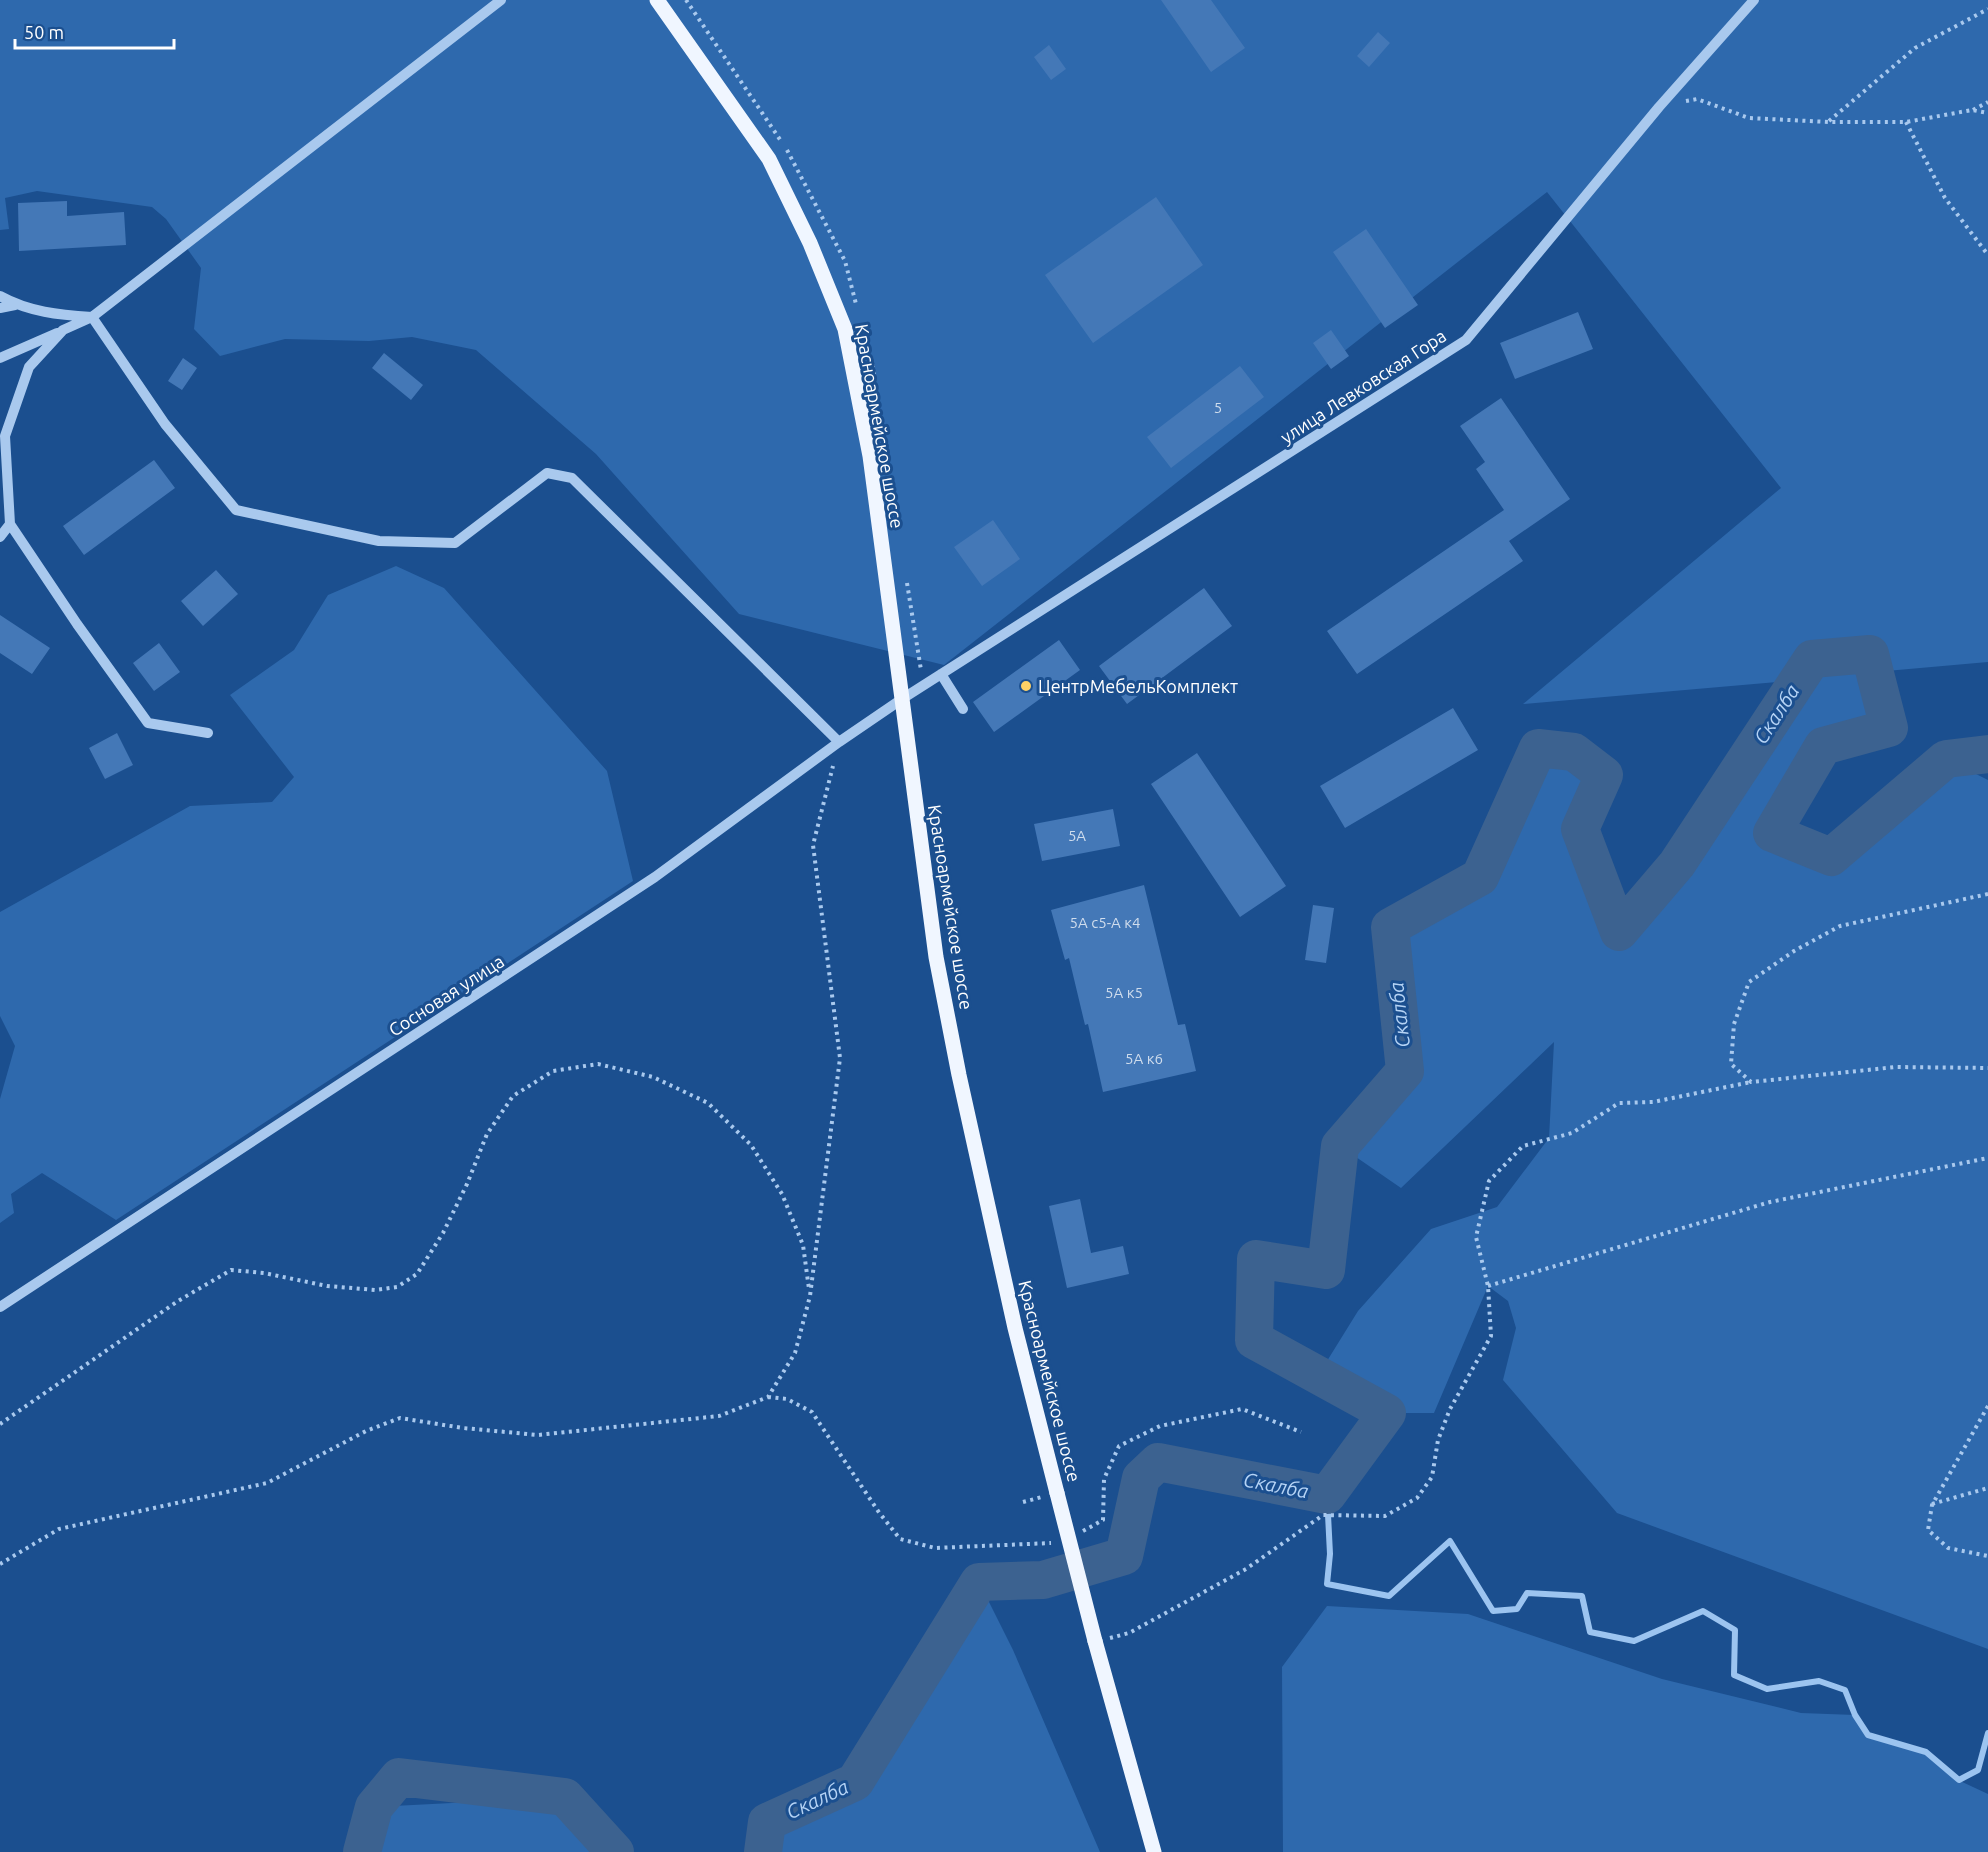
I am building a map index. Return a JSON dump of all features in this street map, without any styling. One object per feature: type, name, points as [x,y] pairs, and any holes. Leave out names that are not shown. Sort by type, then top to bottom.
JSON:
[{"type":"main road","name":"Красноармейское шоссе","points":[[657,0],[769,159],[810,243],[845,329],[870,456],[936,957],[959,1075],[1016,1328],[1057,1493],[1095,1641],[1154,1852]]},
{"type":"street","points":[[0,358],[92,317],[501,0]]},
{"type":"street","name":"улица Левковская Гора","points":[[902,699],[1466,340],[1659,107],[1754,0]]},
{"type":"street","points":[[0,296],[15,304],[53,314],[92,317]]},
{"type":"street","points":[[0,308],[15,304]]},
{"type":"street","points":[[92,317],[165,424],[236,510],[379,541],[455,543],[547,473],[572,478],[838,741]]},
{"type":"street","points":[[63,330],[29,368],[5,436],[10,524],[77,624],[148,723],[208,733]]},
{"type":"street","points":[[0,537],[10,524]]},
{"type":"street","points":[[941,674],[963,710]]},
{"type":"street","name":"Сосновая улица","points":[[0,1307],[655,877],[838,741],[902,699]]},
{"type":"path","points":[[1828,122],[1915,48],[1988,9]]},
{"type":"path","points":[[1659,107],[1697,99],[1749,118],[1828,122],[1906,122],[1972,110],[1988,102]]},
{"type":"path","points":[[1972,110],[1988,113]]},
{"type":"path","points":[[1906,122],[1945,198],[1988,255]]},
{"type":"path","points":[[768,1397],[795,1353],[810,1296],[840,1059],[813,845],[838,741]]},
{"type":"path","points":[[1752,1082],[1731,1064],[1734,1024],[1749,982],[1794,951],[1840,926],[1988,894]]},
{"type":"path","points":[[0,1424],[177,1301],[231,1270],[264,1273],[351,1288],[375,1290],[397,1287],[417,1274],[443,1233],[467,1184],[487,1134],[513,1096],[553,1071],[597,1064],[653,1077],[708,1103],[751,1145],[783,1194],[799,1235],[810,1296]]},
{"type":"path","points":[[1130,1633],[1246,1569],[1323,1515],[1331,1513],[1385,1516],[1417,1498],[1432,1477],[1437,1440],[1450,1409],[1491,1336],[1488,1286],[1476,1237],[1489,1181],[1523,1146],[1572,1133],[1619,1103],[1653,1102],[1752,1082],[1896,1067],[1988,1068]]},
{"type":"path","points":[[1488,1286],[1770,1202],[1988,1158]]},
{"type":"path","points":[[0,1564],[59,1529],[267,1483],[366,1431],[400,1418],[463,1428],[538,1435],[719,1416],[768,1397],[787,1399],[812,1412],[878,1511],[900,1539],[935,1548],[1060,1543]]},
{"type":"path","points":[[1988,1406],[1932,1505],[1928,1530],[1948,1548],[1988,1557]]},
{"type":"path","points":[[1078,1534],[1103,1520],[1104,1479],[1119,1446],[1160,1426],[1242,1409],[1301,1432]]},
{"type":"path","points":[[1932,1505],[1988,1488]]},
{"type":"shaded area","points":[[0,0],[1988,0],[1988,662],[1875,672],[1889,728],[1823,746],[1772,833],[1831,857],[1946,759],[1988,780],[1988,1649],[1617,1513],[1503,1380],[1516,1328],[1508,1301],[1488,1286],[1434,1413],[1387,1413],[1327,1361],[1358,1311],[1431,1229],[1497,1207],[1549,1138],[1554,1042],[1401,1188],[1340,1146],[1405,1071],[1390,927],[1480,877],[1538,748],[1574,752],[1604,775],[1580,829],[1619,932],[1677,864],[1799,680],[1523,704],[1781,488],[1547,192],[944,665],[739,614],[596,454],[476,350],[412,337],[369,341],[285,339],[220,356],[194,329],[201,268],[166,219],[152,207],[37,191],[5,198],[9,229],[0,230]]},
{"type":"shaded area","points":[[396,566],[444,588],[607,771],[633,881],[116,1220],[42,1173],[11,1194],[14,1213],[0,1223],[0,1099],[15,1046],[0,1016],[0,912],[190,806],[272,802],[294,777],[230,695],[294,650],[328,595]]},
{"type":"shaded area","points":[[979,1582],[1013,1650],[1100,1852],[763,1852],[767,1822],[855,1782]]},
{"type":"shaded area","points":[[1327,1606],[1468,1614],[1662,1679],[1801,1713],[1855,1715],[1868,1735],[1926,1752],[1958,1780],[1988,1794],[1988,1852],[1283,1852],[1282,1667]]},
{"type":"shaded area","points":[[565,1797],[615,1852],[362,1852],[374,1807]]},
{"type":"building","points":[[1161,0],[1211,0],[1245,48],[1211,72]]},
{"type":"building","points":[[1378,32],[1390,43],[1369,67],[1357,56]]},
{"type":"building","points":[[1049,45],[1066,69],[1051,80],[1034,57]]},
{"type":"building","points":[[1156,197],[1203,265],[1093,343],[1045,275]]},
{"type":"building","points":[[67,201],[67,216],[124,212],[126,245],[19,251],[18,203]]},
{"type":"building","points":[[1366,229],[1418,305],[1385,328],[1333,252]]},
{"type":"building","points":[[1578,312],[1593,349],[1515,379],[1500,343]]},
{"type":"building","points":[[1331,330],[1349,356],[1331,369],[1313,343]]},
{"type":"building","points":[[384,353],[423,385],[411,400],[372,368]]},
{"type":"building","points":[[183,358],[197,368],[182,390],[168,381]]},
{"type":"building","points":[[1240,366],[1264,397],[1171,468],[1147,437]]},
{"type":"building","points":[[1501,398],[1570,499],[1509,541],[1523,561],[1357,674],[1327,631],[1504,510],[1476,469],[1485,462],[1460,426]]},
{"type":"building","points":[[154,460],[175,488],[84,555],[63,526]]},
{"type":"building","points":[[993,520],[1020,559],[982,586],[954,547]]},
{"type":"building","points":[[216,570],[238,594],[203,626],[181,601]]},
{"type":"building","points":[[1204,588],[1232,626],[1127,704],[1099,666]]},
{"type":"building","points":[[0,615],[50,648],[32,674],[0,653]]},
{"type":"building","name":"ЦентрМебельКомплект","points":[[1059,640],[1080,670],[994,732],[973,702]]},
{"type":"building","points":[[159,643],[180,672],[154,691],[133,663]]},
{"type":"building","points":[[1453,708],[1478,750],[1345,828],[1320,786]]},
{"type":"building","points":[[117,733],[133,765],[105,779],[89,748]]},
{"type":"building","points":[[1197,753],[1286,886],[1240,917],[1151,784]]},
{"type":"building","points":[[1113,809],[1120,846],[1042,861],[1034,824]]},
{"type":"building","points":[[1144,885],[1178,1025],[1185,1024],[1196,1071],[1103,1092],[1088,1024],[1085,1025],[1069,958],[1065,960],[1051,910]]},
{"type":"building","points":[[1313,905],[1334,908],[1326,963],[1305,960]]},
{"type":"building","points":[[1080,1199],[1091,1253],[1123,1246],[1129,1274],[1067,1288],[1049,1206]]},
{"type":"waterway","name":"Скалба","points":[[763,1852],[767,1822],[855,1782],[979,1582],[1043,1580],[1124,1556],[1141,1478],[1158,1462],[1327,1495],[1387,1413],[1254,1340],[1256,1259],[1326,1270],[1340,1146],[1405,1071],[1390,927],[1480,877],[1538,748],[1574,752],[1604,775],[1580,829],[1619,932],[1677,864],[1812,659],[1870,654],[1889,728],[1823,746],[1772,833],[1831,857],[1946,759],[1988,754]]},
{"type":"waterway","points":[[1327,1495],[1330,1554],[1327,1584],[1389,1596],[1450,1541],[1493,1611],[1517,1609],[1527,1593],[1582,1596],[1590,1632],[1634,1641],[1703,1611],[1735,1630],[1734,1675],[1767,1689],[1819,1681],[1845,1690],[1855,1715],[1868,1735],[1926,1752],[1959,1780],[1978,1770],[1988,1733]]},
{"type":"waterway","name":"Скалба","points":[[362,1852],[374,1807],[399,1777],[565,1797],[615,1852]]},
{"type":"place","name":"ЦентрМебельКомплект","points":[[1026,686]]}]
